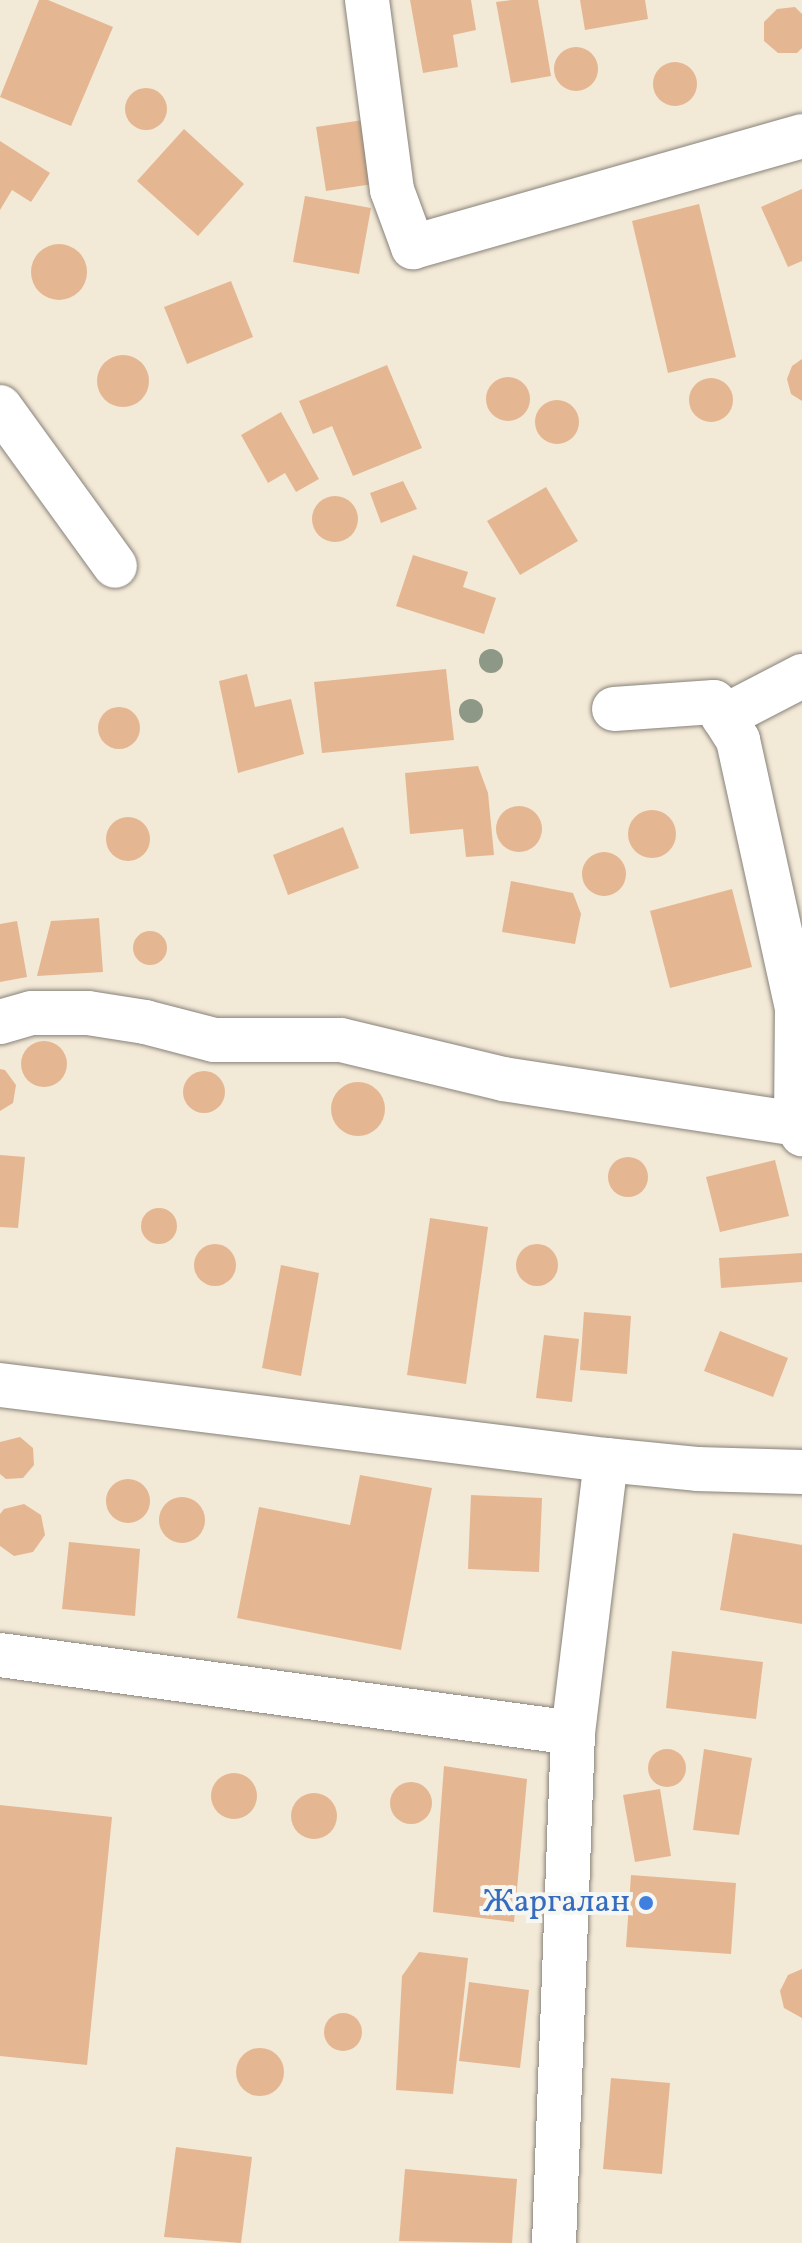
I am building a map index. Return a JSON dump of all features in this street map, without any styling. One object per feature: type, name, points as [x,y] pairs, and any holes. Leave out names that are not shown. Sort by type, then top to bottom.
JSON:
[{"type":"street","points":[[367,0],[392,190],[413,247],[802,136]]},
{"type":"street","points":[[0,407],[115,566]]},
{"type":"street","points":[[723,717],[802,676]]},
{"type":"street","points":[[0,1022],[32,1013],[88,1013],[145,1022],[214,1040],[341,1040],[503,1079],[799,1129],[797,1008],[738,740],[714,702],[614,709]]},
{"type":"street","points":[[0,1385],[606,1460],[697,1469],[802,1472]]},
{"type":"street","points":[[554,2243],[573,1733],[606,1460]]},
{"type":"street","points":[[0,1655],[573,1733]]},
{"type":"building","points":[[39,0],[48,0],[113,27],[71,126],[0,97]]},
{"type":"building","points":[[410,0],[471,0],[476,30],[453,35],[458,67],[423,73]]},
{"type":"building","points":[[538,0],[551,76],[511,83],[496,2]]},
{"type":"building","points":[[580,0],[645,0],[648,19],[585,30]]},
{"type":"building","points":[[795,7],[802,14],[802,48],[797,53],[778,53],[764,41],[764,22],[777,9]]},
{"type":"building","points":[[576,47],[592,53],[598,69],[592,85],[576,91],[560,85],[554,69],[560,53]]},
{"type":"building","points":[[675,62],[691,68],[697,84],[691,100],[675,106],[659,100],[653,84],[659,68]]},
{"type":"building","points":[[146,88],[161,94],[167,109],[161,124],[146,130],[131,124],[125,109],[131,94]]},
{"type":"building","points":[[370,119],[380,183],[326,191],[316,127]]},
{"type":"building","points":[[184,129],[244,184],[198,236],[137,181]]},
{"type":"building","points":[[0,141],[50,173],[31,202],[12,190],[0,210]]},
{"type":"building","points":[[802,189],[802,261],[788,267],[761,207]]},
{"type":"building","points":[[305,196],[371,208],[359,274],[293,262]]},
{"type":"building","points":[[699,204],[736,357],[668,373],[632,221]]},
{"type":"building","points":[[59,244],[79,252],[87,272],[79,292],[59,300],[39,292],[31,272],[39,252]]},
{"type":"building","points":[[231,281],[253,337],[187,364],[164,307]]},
{"type":"building","points":[[123,355],[141,363],[149,381],[141,399],[123,407],[105,399],[97,381],[105,363]]},
{"type":"building","points":[[802,359],[802,401],[791,394],[787,379],[792,366]]},
{"type":"building","points":[[387,365],[422,448],[353,476],[332,426],[313,434],[299,401]]},
{"type":"building","points":[[508,377],[524,383],[530,399],[524,415],[508,421],[492,415],[486,399],[492,383]]},
{"type":"building","points":[[711,378],[727,384],[733,400],[727,416],[711,422],[695,416],[689,400],[695,384]]},
{"type":"building","points":[[557,400],[573,406],[579,422],[573,438],[557,444],[541,438],[535,422],[541,406]]},
{"type":"building","points":[[281,412],[319,479],[296,492],[285,473],[268,483],[241,435]]},
{"type":"building","points":[[403,481],[417,509],[381,523],[370,493]]},
{"type":"building","points":[[546,487],[578,541],[520,575],[487,521]]},
{"type":"building","points":[[335,496],[351,503],[358,519],[351,535],[335,542],[319,535],[312,519],[319,503]]},
{"type":"building","points":[[413,555],[468,572],[463,587],[496,598],[484,634],[396,606]]},
{"type":"building","points":[[446,669],[454,740],[322,753],[314,682]]},
{"type":"building","points":[[247,674],[255,707],[291,699],[304,754],[238,773],[219,681]]},
{"type":"building","points":[[119,707],[134,713],[140,728],[134,743],[119,749],[104,743],[98,728],[104,713]]},
{"type":"building","points":[[478,766],[488,793],[494,855],[466,857],[463,829],[410,834],[405,773]]},
{"type":"building","points":[[519,806],[535,813],[542,829],[535,845],[519,852],[503,845],[496,829],[503,813]]},
{"type":"building","points":[[652,810],[669,817],[676,834],[669,851],[652,858],[635,851],[628,834],[635,817]]},
{"type":"building","points":[[128,817],[143,824],[150,839],[143,854],[128,861],[113,854],[106,839],[113,824]]},
{"type":"building","points":[[343,827],[359,868],[288,895],[273,855]]},
{"type":"building","points":[[604,852],[619,859],[626,874],[619,889],[604,896],[589,889],[582,874],[589,859]]},
{"type":"building","points":[[511,881],[573,893],[581,914],[575,944],[502,932]]},
{"type":"building","points":[[732,889],[752,967],[670,988],[650,911]]},
{"type":"building","points":[[99,918],[103,972],[37,976],[51,921]]},
{"type":"building","points":[[17,921],[27,977],[0,982],[0,924]]},
{"type":"building","points":[[150,931],[162,936],[167,948],[162,960],[150,965],[138,960],[133,948],[138,936]]},
{"type":"building","points":[[44,1041],[60,1048],[67,1064],[60,1080],[44,1087],[28,1080],[21,1064],[28,1048]]},
{"type":"building","points":[[0,1069],[5,1070],[16,1085],[13,1103],[0,1111]]},
{"type":"building","points":[[204,1071],[219,1077],[225,1092],[219,1107],[204,1113],[189,1107],[183,1092],[189,1077]]},
{"type":"building","points":[[358,1082],[377,1090],[385,1109],[377,1128],[358,1136],[339,1128],[331,1109],[339,1090]]},
{"type":"building","points":[[0,1155],[25,1157],[18,1228],[0,1227]]},
{"type":"building","points":[[628,1157],[642,1163],[648,1177],[642,1191],[628,1197],[614,1191],[608,1177],[614,1163]]},
{"type":"building","points":[[775,1160],[789,1216],[720,1232],[706,1177]]},
{"type":"building","points":[[159,1208],[172,1213],[177,1226],[172,1239],[159,1244],[146,1239],[141,1226],[146,1213]]},
{"type":"building","points":[[430,1218],[488,1227],[466,1384],[407,1375]]},
{"type":"building","points":[[215,1244],[230,1250],[236,1265],[230,1280],[215,1286],[200,1280],[194,1265],[200,1250]]},
{"type":"building","points":[[537,1244],[552,1250],[558,1265],[552,1280],[537,1286],[522,1280],[516,1265],[522,1250]]},
{"type":"building","points":[[802,1253],[802,1282],[721,1288],[719,1258]]},
{"type":"building","points":[[281,1265],[319,1273],[301,1376],[262,1368]]},
{"type":"building","points":[[584,1312],[631,1316],[627,1374],[580,1370]]},
{"type":"building","points":[[720,1331],[788,1358],[773,1397],[704,1371]]},
{"type":"building","points":[[544,1335],[579,1339],[572,1402],[536,1398]]},
{"type":"building","points":[[20,1437],[33,1448],[34,1465],[23,1478],[6,1479],[0,1474],[0,1442]]},
{"type":"building","points":[[360,1475],[432,1488],[401,1650],[237,1618],[259,1507],[350,1525]]},
{"type":"building","points":[[128,1479],[144,1485],[150,1501],[144,1517],[128,1523],[112,1517],[106,1501],[112,1485]]},
{"type":"building","points":[[471,1495],[542,1498],[539,1572],[468,1569]]},
{"type":"building","points":[[182,1497],[198,1504],[205,1520],[198,1536],[182,1543],[166,1536],[159,1520],[166,1504]]},
{"type":"building","points":[[24,1504],[41,1515],[45,1535],[33,1552],[14,1556],[0,1546],[0,1514],[4,1509]]},
{"type":"building","points":[[733,1533],[802,1545],[802,1624],[720,1610]]},
{"type":"building","points":[[69,1542],[140,1549],[135,1616],[62,1609]]},
{"type":"building","points":[[672,1651],[763,1662],[756,1719],[666,1708]]},
{"type":"building","points":[[667,1749],[680,1755],[686,1768],[680,1781],[667,1787],[654,1781],[648,1768],[654,1755]]},
{"type":"building","points":[[704,1749],[752,1758],[739,1835],[693,1830]]},
{"type":"building","points":[[444,1766],[527,1779],[514,1922],[433,1912]]},
{"type":"building","points":[[234,1773],[250,1780],[257,1796],[250,1812],[234,1819],[218,1812],[211,1796],[218,1780]]},
{"type":"building","points":[[411,1782],[426,1788],[432,1803],[426,1818],[411,1824],[396,1818],[390,1803],[396,1788]]},
{"type":"building","points":[[660,1789],[671,1856],[635,1862],[623,1795]]},
{"type":"building","points":[[314,1793],[330,1800],[337,1816],[330,1832],[314,1839],[298,1832],[291,1816],[298,1800]]},
{"type":"building","points":[[0,1805],[112,1817],[87,2065],[0,2056]]},
{"type":"building","points":[[631,1875],[736,1883],[731,1954],[626,1947]]},
{"type":"building","points":[[419,1952],[468,1958],[453,2094],[396,2090],[402,1976]]},
{"type":"building","points":[[802,1969],[802,2018],[784,2008],[780,1991],[788,1975]]},
{"type":"building","points":[[469,1982],[529,1990],[520,2068],[459,2061]]},
{"type":"building","points":[[343,2013],[357,2018],[362,2032],[357,2046],[343,2051],[329,2046],[324,2032],[329,2018]]},
{"type":"building","points":[[260,2048],[277,2055],[284,2072],[277,2089],[260,2096],[243,2089],[236,2072],[243,2055]]},
{"type":"building","points":[[611,2078],[670,2083],[662,2174],[603,2169]]},
{"type":"building","points":[[176,2147],[252,2157],[241,2243],[164,2237]]},
{"type":"building","points":[[405,2169],[517,2179],[512,2243],[399,2241]]},
{"type":"place","name":"Жаргалан","points":[[646,1903]]}]
